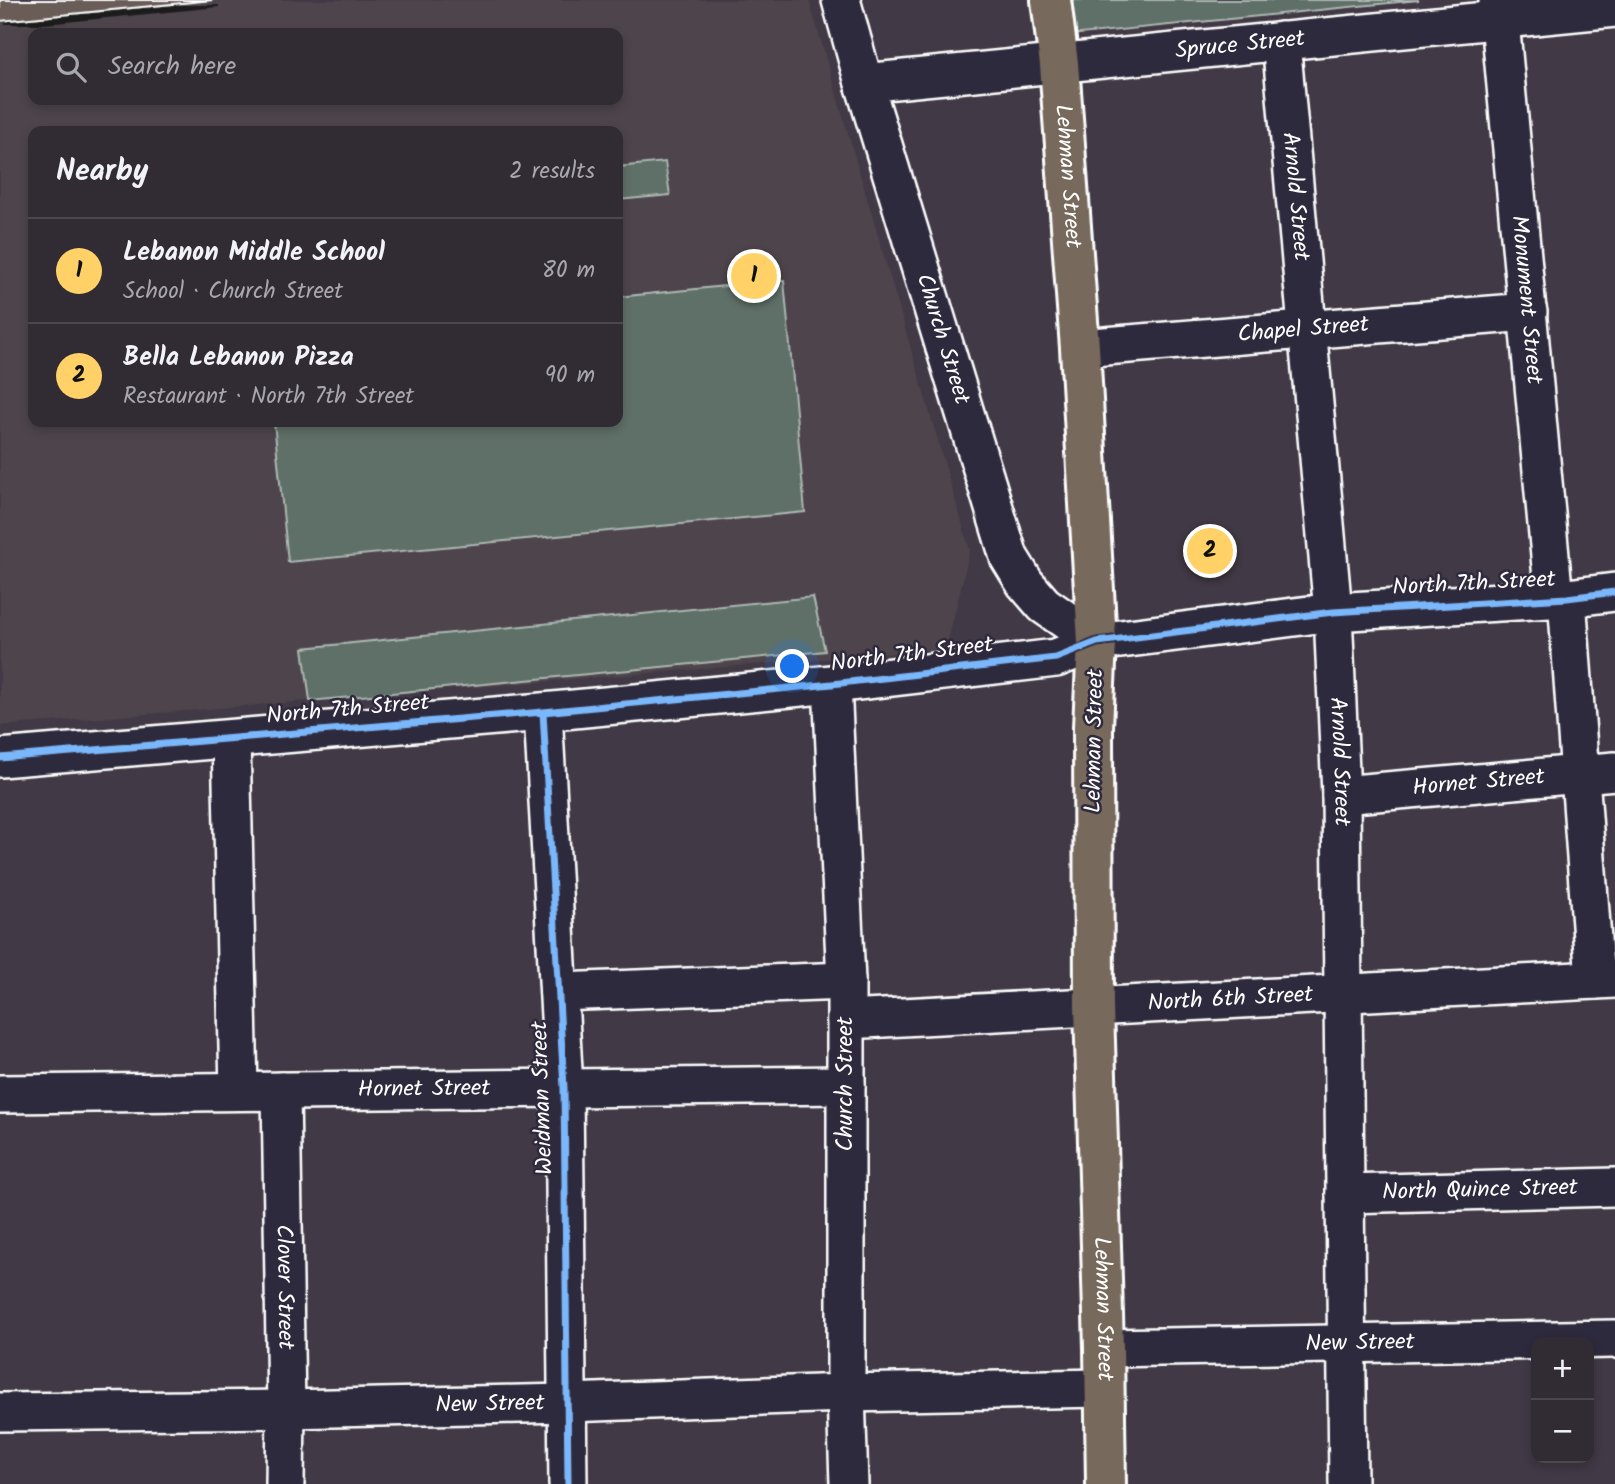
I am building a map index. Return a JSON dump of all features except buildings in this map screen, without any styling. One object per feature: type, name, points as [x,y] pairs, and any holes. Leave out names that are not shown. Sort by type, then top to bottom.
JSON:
[{"type":"main road","name":"Lehman Street","points":[[1051,0],[1059,64],[1080,348],[1097,642],[1093,727],[1094,1007],[1106,1484]]},
{"type":"street","name":"Church Street","points":[[841,0],[1009,557],[1025,583],[1044,605],[1097,642]]},
{"type":"street","name":"Spruce Street","points":[[864,83],[1282,41],[1499,10],[1615,8]]},
{"type":"street","name":"Monument Street","points":[[1499,10],[1528,312],[1560,598],[1597,773],[1605,979]]},
{"type":"street","name":"Arnold Street","points":[[1282,41],[1333,612],[1341,794],[1348,1484]]},
{"type":"street","name":"Chapel Street","points":[[1080,348],[1528,312]]},
{"type":"street","name":"North 7th Street","points":[[0,758],[543,712],[832,684],[1056,658],[1097,642],[1333,612],[1615,592]]},
{"type":"street","name":"Church Street","points":[[832,684],[846,981],[846,1393],[849,1484]]},
{"type":"street","name":"Weidman Street","points":[[543,712],[564,1088],[568,1484]]},
{"type":"street","points":[[231,739],[239,1091]]},
{"type":"street","name":"Hornet Street","points":[[1341,794],[1597,773]]},
{"type":"street","name":"North 6th Street","points":[[846,1020],[1605,979]]},
{"type":"street","points":[[559,992],[846,981]]},
{"type":"street","name":"Hornet Street","points":[[0,1094],[846,1085]]},
{"type":"street","name":"Clover Street","points":[[281,1091],[285,1484]]},
{"type":"street","name":"North Quince Street","points":[[1345,1194],[1615,1187]]},
{"type":"street","name":"New Street","points":[[1104,1349],[1615,1339]]},
{"type":"street","name":"New Street","points":[[0,1412],[567,1403],[846,1393],[1104,1388]]},
{"type":"shaded area","points":[[0,0],[809,0],[970,550],[946,649],[0,726]]},
{"type":"green space","points":[[1056,0],[1419,0],[1060,36]]},
{"type":"green space","points":[[665,162],[670,195],[623,200],[623,166]]},
{"type":"green space","points":[[784,280],[805,512],[288,562],[274,427],[623,427],[623,296]]},
{"type":"green space","points":[[813,597],[825,651],[310,701],[303,648]]},
{"type":"cycle path","points":[[0,758],[543,712],[832,684],[1056,658],[1097,642],[1333,612],[1567,598],[1615,592]]},
{"type":"cycle path","points":[[543,712],[564,1088],[568,1484]]},
{"type":"place","name":"Lebanon Middle School","points":[[754,276]]},
{"type":"place","name":"Bella Lebanon Pizza","points":[[1210,551]]}]
